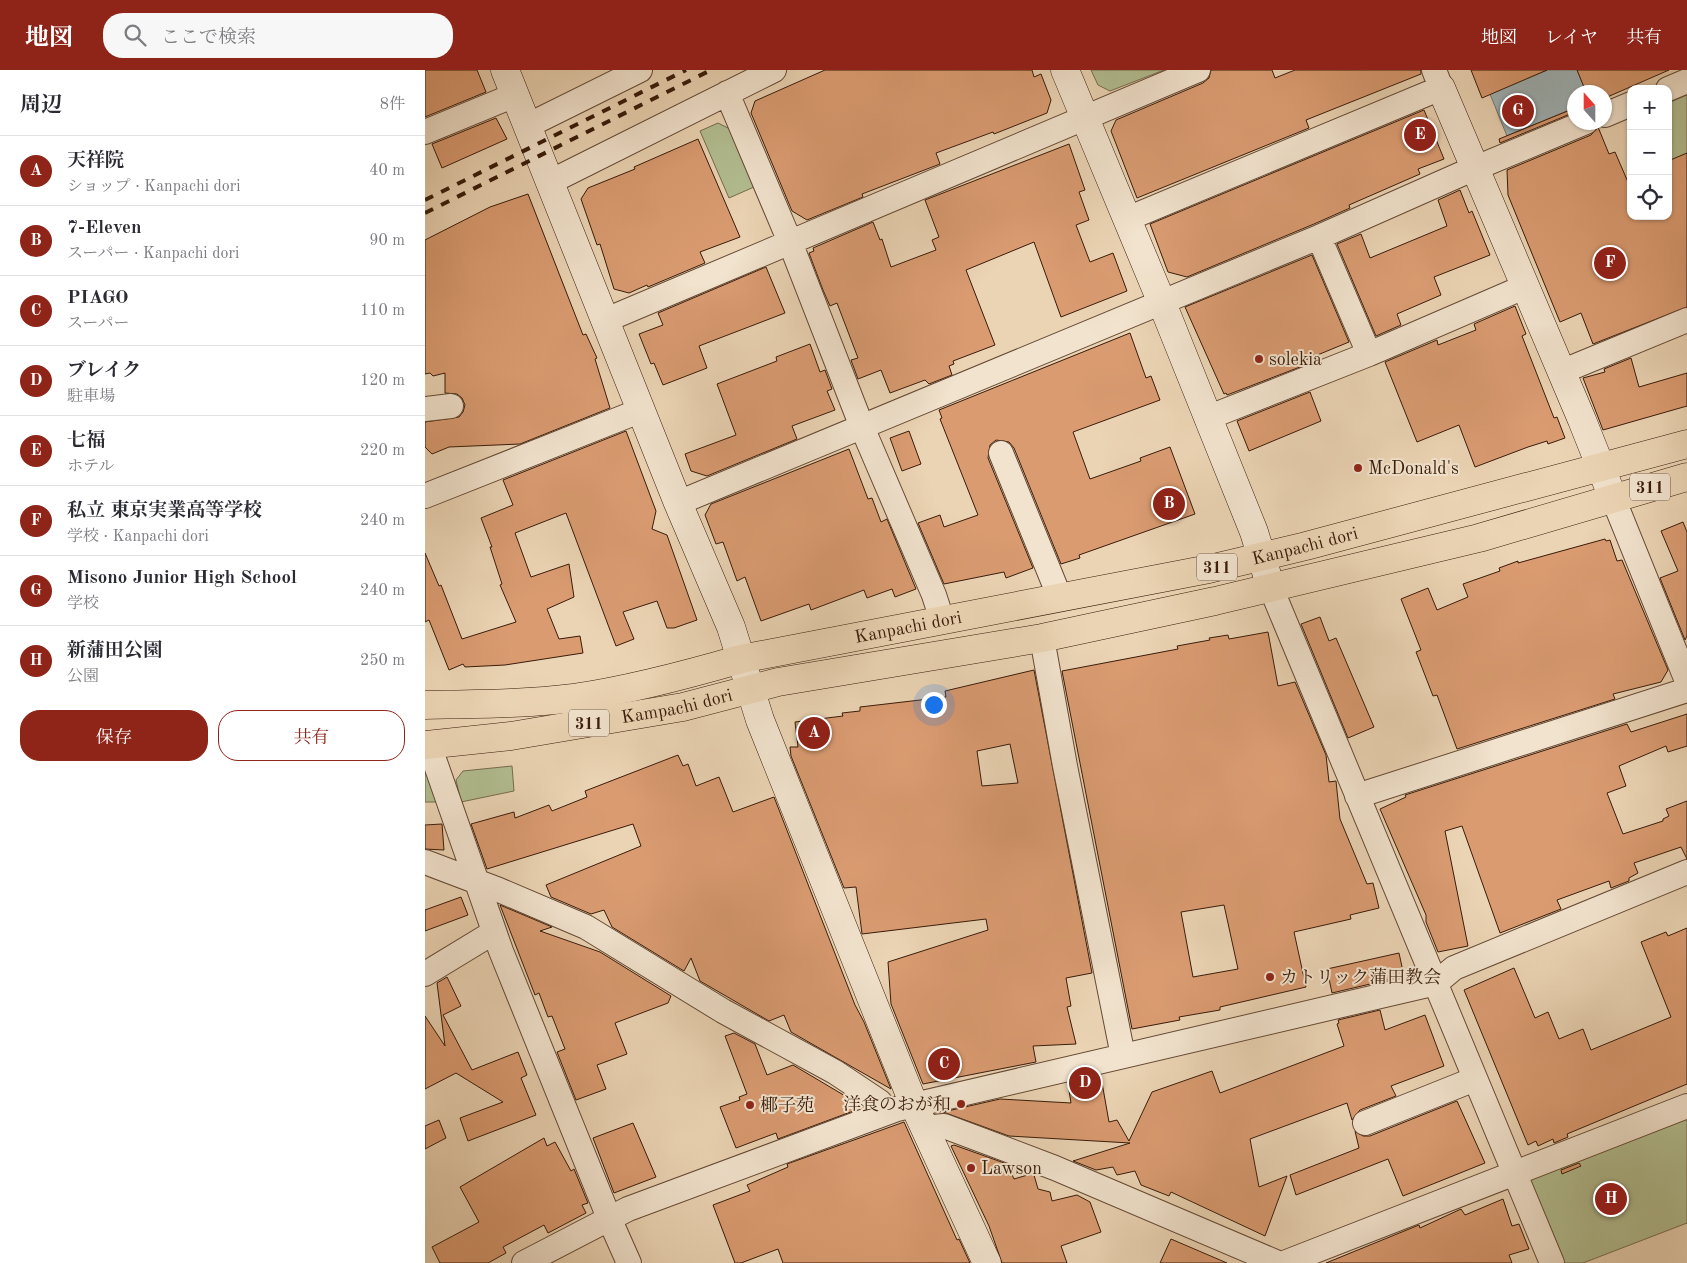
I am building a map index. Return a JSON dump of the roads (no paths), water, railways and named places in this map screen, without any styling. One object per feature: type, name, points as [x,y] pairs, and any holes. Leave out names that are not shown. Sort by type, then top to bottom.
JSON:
[{"type":"main road","name":"Kanpachi dori","points":[[741,659],[1262,557],[1687,444]]},
{"type":"main road","name":"Kanpachi dori","points":[[750,688],[1042,638],[1271,588],[1479,538],[1687,476]]},
{"type":"main road","name":"Kampachi dori","points":[[425,705],[495,704],[573,698],[673,679],[741,659]]},
{"type":"main road","name":"Kampachi dori","points":[[427,745],[511,736],[673,709],[750,688]]},
{"type":"street","points":[[527,126],[640,70]]},
{"type":"street","points":[[550,182],[774,70]]},
{"type":"street","points":[[1065,70],[1162,302],[1262,557],[1271,588],[1552,1263]]},
{"type":"street","points":[[606,320],[1198,70]]},
{"type":"street","points":[[1127,220],[1438,79],[1561,372],[1687,681]]},
{"type":"street","points":[[1672,87],[1687,81]]},
{"type":"street","points":[[425,132],[510,82],[678,503],[731,627],[760,720],[919,1116],[987,1263]]},
{"type":"street","points":[[727,93],[790,242],[862,427],[934,595],[942,620]]},
{"type":"street","points":[[1612,112],[1627,106]]},
{"type":"street","points":[[678,503],[1319,237],[1567,130]]},
{"type":"street","points":[[1319,237],[1369,354]]},
{"type":"street","points":[[1207,418],[1369,354],[1524,287]]},
{"type":"street","points":[[1561,372],[1687,320]]},
{"type":"street","points":[[425,409],[451,406]]},
{"type":"street","points":[[425,496],[642,410]]},
{"type":"street","points":[[1001,453],[1060,598]]},
{"type":"street","points":[[1042,638],[1065,766],[1123,1056]]},
{"type":"street","points":[[1357,796],[1687,690]]},
{"type":"street","points":[[427,745],[443,780],[494,932],[609,1218],[629,1263]]},
{"type":"street","points":[[425,862],[586,927],[723,1011],[835,1072],[880,1102],[886,1113]]},
{"type":"street","points":[[919,1116],[1123,1056],[1436,983],[1454,968],[1687,872]]},
{"type":"street","points":[[425,974],[494,932]]},
{"type":"street","points":[[1365,1123],[1475,1078]]},
{"type":"street","points":[[1285,1263],[1687,1106]]},
{"type":"street","points":[[524,1263],[609,1218],[638,1205],[886,1113],[919,1116],[1000,1147],[1278,1263]]},
{"type":"water","points":[[1548,70],[1577,70],[1583,85],[1567,85],[1567,111],[1507,136],[1490,94]]},
{"type":"railway","points":[[425,200],[686,70]]},
{"type":"railway","points":[[425,213],[711,70]]},
{"type":"place","name":"Misono Junior High School","points":[[1518,111]]},
{"type":"place","name":"七福","points":[[1420,135]]},
{"type":"place","name":"私立 東京実業高等学校","points":[[1610,263]]},
{"type":"place","name":"solekia","points":[[1259,359]]},
{"type":"place","name":"McDonald's","points":[[1358,468]]},
{"type":"place","name":"7-Eleven","points":[[1169,504]]},
{"type":"place","name":"天祥院","points":[[814,733]]},
{"type":"place","name":"カトリック蒲田教会","points":[[1270,977]]},
{"type":"place","name":"PIAGO","points":[[944,1064]]},
{"type":"place","name":"ブレイク","points":[[1085,1083]]},
{"type":"place","name":"洋食のおが和","points":[[961,1104]]},
{"type":"place","name":"椰子苑","points":[[750,1105]]},
{"type":"place","name":"Lawson","points":[[971,1168]]},
{"type":"place","name":"新蒲田公園","points":[[1611,1199]]}]
